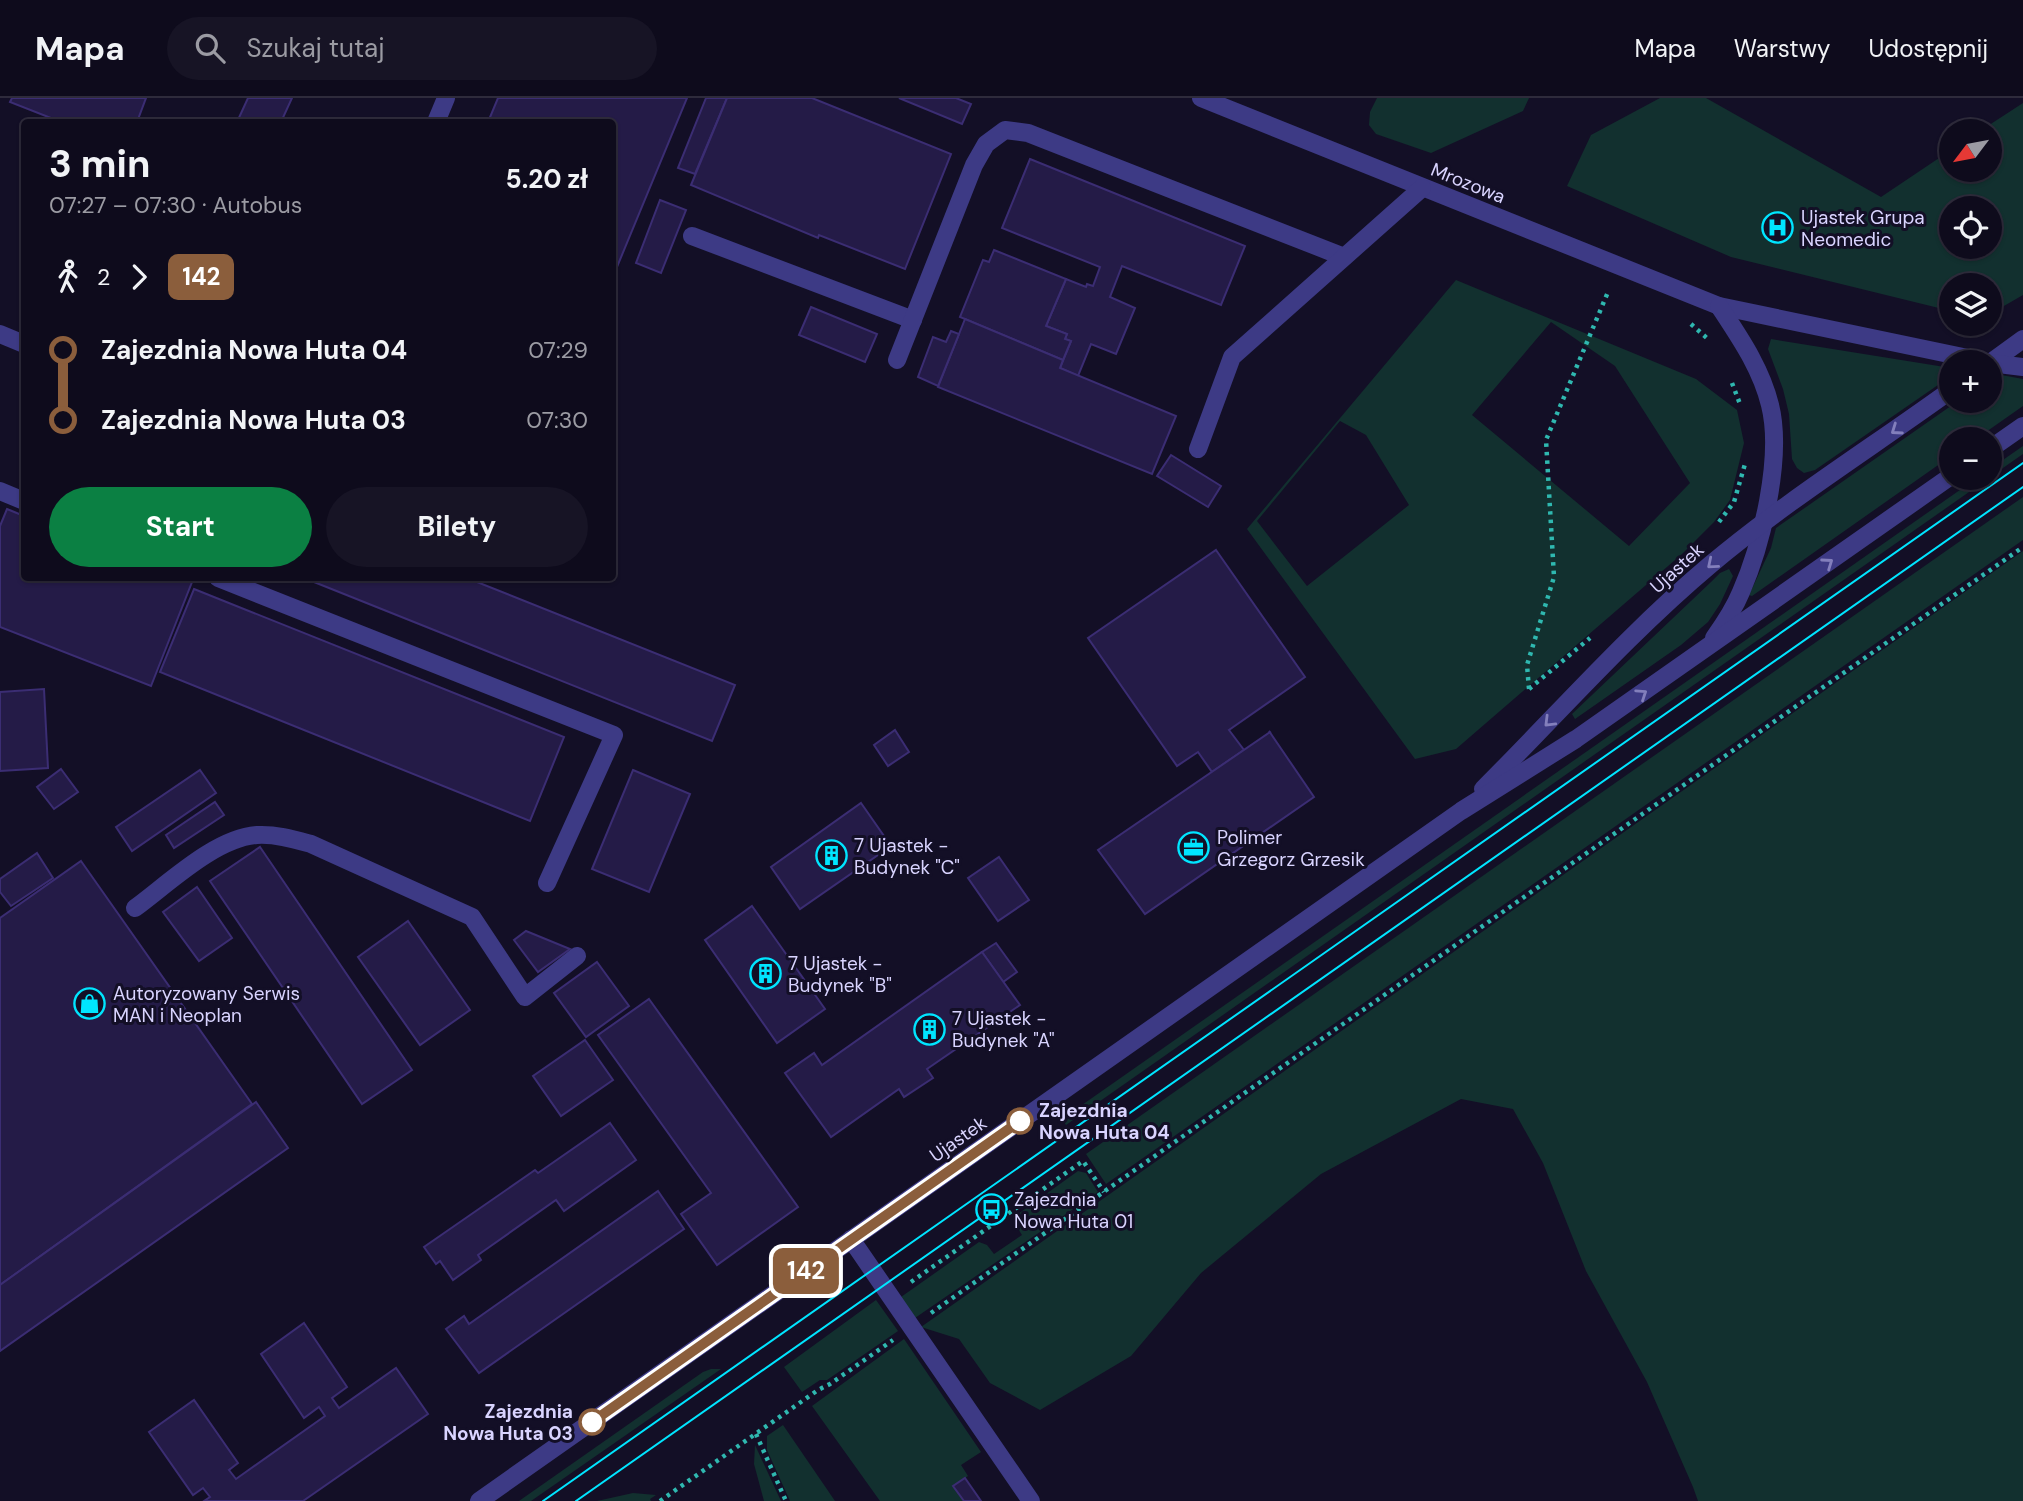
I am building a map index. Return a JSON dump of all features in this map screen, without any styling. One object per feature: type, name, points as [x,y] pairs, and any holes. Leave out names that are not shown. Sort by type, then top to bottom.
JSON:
[{"type":"street","points":[[437,119],[446,98]]},
{"type":"street","name":"Mrozowa","points":[[1202,98],[1719,306],[1939,352]]},
{"type":"street","points":[[897,360],[974,165],[986,144],[1005,130],[1028,134],[1344,257]]},
{"type":"street","points":[[1198,449],[1232,357],[1422,188]]},
{"type":"street","points":[[692,236],[913,320]]},
{"type":"street","points":[[1706,650],[1741,592],[1763,524],[1771,485],[1774,443],[1771,408],[1759,373],[1719,306]]},
{"type":"street","points":[[0,334],[21,343]]},
{"type":"street","points":[[2002,354],[2023,340]]},
{"type":"street","name":"Mrozowa","points":[[2002,365],[2023,367]]},
{"type":"street","name":"Ujastek","points":[[1461,811],[1658,613],[1710,565],[1939,399]]},
{"type":"street","points":[[2002,441],[2023,426]]},
{"type":"street","name":"Ujastek","points":[[479,1501],[1461,811],[1576,739],[1939,485]]},
{"type":"street","points":[[0,491],[21,500]]},
{"type":"street","points":[[226,581],[614,735],[547,883]]},
{"type":"street","points":[[135,908],[205,856],[229,844],[254,835],[284,836],[311,844],[472,917],[525,997],[578,956]]},
{"type":"street","points":[[851,1239],[1031,1501]]},
{"type":"path","points":[[1592,637],[1529,689],[1527,665],[1554,577],[1546,440],[1608,292]]},
{"type":"path","points":[[1680,320],[1692,324],[1709,341]]},
{"type":"path","points":[[1728,373],[1742,410]]},
{"type":"path","points":[[1717,524],[1734,502],[1746,453]]},
{"type":"path","points":[[660,1501],[911,1328],[2023,547]]},
{"type":"path","points":[[890,1297],[1083,1160],[1104,1192]]},
{"type":"path","points":[[756,1434],[786,1501]]},
{"type":"green space","points":[[1377,98],[1529,98],[1523,111],[1431,153],[1376,134],[1369,125],[1370,112]]},
{"type":"green space","points":[[1660,98],[1706,98],[1881,197],[1939,158],[1939,182],[2002,182],[2002,119],[1998,119],[2023,103],[2023,295],[2002,307],[2002,273],[1939,273],[1939,308],[1731,257],[1567,186],[1591,135]]},
{"type":"green space","points":[[1456,280],[1696,379],[1737,410],[1744,443],[1730,500],[1714,522],[1682,554],[1456,749],[1415,759],[1247,529]],"holes":[[[1551,322],[1615,366],[1690,483],[1629,546],[1472,415]],[[1340,421],[1366,435],[1409,505],[1307,586],[1257,521]]]},
{"type":"green space","points":[[1771,339],[1939,366],[1939,384],[1815,470],[1804,473],[1792,459],[1789,414],[1768,349]]},
{"type":"green space","points":[[2002,375],[2023,379],[2023,406],[1993,427],[1939,427],[1939,464],[1752,596],[1749,595],[1771,548],[1776,528],[1941,413],[2002,413]]},
{"type":"green space","points":[[2023,446],[2023,454],[2002,469],[2002,461]]},
{"type":"green space","points":[[1960,490],[1972,490],[1066,1125],[1062,1119]]},
{"type":"green space","points":[[2023,497],[2023,540],[1106,1184],[1086,1154]]},
{"type":"green space","points":[[2023,551],[2023,1501],[1698,1501],[1647,1382],[1586,1271],[1543,1163],[1513,1109],[1461,1099],[1321,1174],[1201,1273],[1131,1356],[1040,1410],[990,1383],[959,1339],[921,1327]]},
{"type":"green space","points":[[1729,569],[1733,576],[1708,622],[1681,645],[1575,719],[1572,714],[1720,573]]},
{"type":"green space","points":[[1078,1171],[1086,1173],[1098,1192],[915,1318],[901,1297],[979,1242],[987,1245],[994,1254],[1022,1235],[1015,1224],[1018,1214]]},
{"type":"green space","points":[[876,1300],[898,1331],[827,1380],[820,1380],[802,1392],[784,1367]]},
{"type":"green space","points":[[904,1339],[981,1452],[961,1465],[968,1476],[954,1486],[964,1501],[880,1501],[812,1406]]},
{"type":"green space","points":[[721,1369],[531,1501],[519,1501],[703,1372]]},
{"type":"green space","points":[[783,1425],[835,1501],[790,1501],[767,1450],[767,1436]]},
{"type":"green space","points":[[755,1445],[781,1501],[764,1501],[754,1464]]},
{"type":"green space","points":[[633,1493],[656,1495],[651,1501],[597,1501]]},
{"type":"building","points":[[12,98],[146,98],[138,119],[53,119],[10,102]]},
{"type":"building","points":[[248,98],[292,98],[282,119],[238,119]]},
{"type":"building","points":[[498,98],[687,98],[616,269],[616,119],[489,119]]},
{"type":"building","points":[[706,98],[727,98],[695,174],[678,168]]},
{"type":"building","points":[[727,98],[812,98],[951,154],[905,269],[819,235],[818,238],[691,185]]},
{"type":"building","points":[[899,98],[956,98],[971,104],[962,124]]},
{"type":"building","points":[[1030,159],[1245,246],[1221,305],[1122,266],[1110,297],[1135,308],[1116,354],[1091,344],[1078,376],[1060,368],[1071,341],[1065,339],[1067,334],[1046,326],[1066,279],[1086,287],[1087,284],[1093,286],[1100,267],[1002,228]]},
{"type":"building","points":[[660,200],[686,210],[661,273],[636,263]]},
{"type":"building","points":[[994,250],[1066,279],[1046,326],[1067,334],[1065,339],[1071,341],[1063,360],[960,317],[983,260],[989,262]]},
{"type":"building","points":[[811,307],[877,334],[865,362],[799,335]]},
{"type":"building","points":[[965,319],[1063,360],[1060,368],[1176,416],[1152,474],[938,387]]},
{"type":"building","points":[[951,331],[959,334],[938,386],[918,377],[933,337],[946,342]]},
{"type":"building","points":[[1171,455],[1221,486],[1208,507],[1157,476]]},
{"type":"building","points":[[7,509],[21,515],[21,581],[192,582],[151,686],[0,627],[0,526]]},
{"type":"building","points":[[1216,550],[1305,677],[1229,730],[1244,750],[1212,772],[1198,752],[1177,766],[1088,638]]},
{"type":"building","points":[[312,581],[475,581],[735,685],[712,741]]},
{"type":"building","points":[[194,589],[564,737],[530,821],[160,672]]},
{"type":"building","points":[[44,689],[48,768],[0,771],[0,692]]},
{"type":"building","points":[[895,730],[909,752],[888,766],[874,745]]},
{"type":"building","points":[[1270,732],[1314,797],[1145,914],[1098,850]]},
{"type":"building","points":[[61,769],[78,792],[54,809],[37,787]]},
{"type":"building","points":[[200,770],[216,793],[132,851],[116,827]]},
{"type":"building","points":[[633,770],[690,794],[649,892],[592,869]]},
{"type":"building","points":[[215,802],[224,815],[174,848],[166,835]]},
{"type":"building","name":"7 Ujastek - Budynek \"C\"","points":[[861,803],[891,846],[800,909],[771,867]]},
{"type":"building","points":[[260,847],[412,1070],[362,1104],[210,881]]},
{"type":"building","points":[[37,853],[53,878],[11,906],[0,892],[0,879]]},
{"type":"building","points":[[999,857],[1029,900],[998,921],[968,878]]},
{"type":"building","name":"Autoryzowany Serwis MAN i Neoplan","points":[[81,861],[252,1104],[0,1285],[0,918]]},
{"type":"building","points":[[197,887],[232,938],[199,961],[163,912]]},
{"type":"building","name":"7 Ujastek - Budynek \"B\"","points":[[752,906],[825,1009],[777,1043],[705,940]]},
{"type":"building","points":[[408,921],[470,1010],[420,1045],[358,957]]},
{"type":"building","points":[[526,931],[570,949],[538,972],[514,940]]},
{"type":"building","points":[[996,943],[1017,972],[1003,982],[982,952]]},
{"type":"building","name":"7 Ujastek - Budynek \"A\"","points":[[982,952],[1020,1005],[927,1069],[933,1078],[904,1097],[899,1089],[831,1137],[785,1073],[814,1053],[822,1065]]},
{"type":"building","points":[[597,962],[629,1006],[586,1037],[554,993]]},
{"type":"building","points":[[649,999],[798,1207],[717,1265],[681,1214],[711,1193],[598,1035]]},
{"type":"building","points":[[585,1040],[613,1080],[561,1116],[533,1076]]},
{"type":"building","points":[[256,1102],[288,1148],[0,1351],[0,1285]]},
{"type":"building","points":[[610,1123],[636,1160],[564,1211],[556,1200],[478,1255],[481,1260],[453,1280],[440,1261],[436,1264],[424,1247],[535,1170],[538,1173]]},
{"type":"building","points":[[658,1191],[684,1229],[479,1373],[446,1329],[464,1316],[469,1324]]},
{"type":"building","points":[[304,1323],[347,1387],[332,1398],[339,1408],[396,1368],[428,1414],[303,1501],[204,1501],[210,1497],[203,1488],[193,1495],[149,1432],[194,1400],[238,1463],[229,1470],[236,1479],[325,1416],[319,1407],[304,1418],[261,1354]]},
{"type":"building","points":[[965,1478],[981,1501],[964,1501],[953,1486]]},
{"type":"tram line","points":[[543,1501],[2023,463]]},
{"type":"tram line","points":[[576,1501],[2023,487]]},
{"type":"bus line","name":"142","points":[[592,1422],[1020,1121]]},
{"type":"place","name":"Ujastek Grupa Neomedic","points":[[1778,228]]},
{"type":"place","name":"Polimer Grzegorz Grzesik","points":[[1194,848]]},
{"type":"place","name":"7 Ujastek - Budynek \"C\"","points":[[831,856]]},
{"type":"place","name":"7 Ujastek - Budynek \"B\"","points":[[765,974]]},
{"type":"place","name":"Autoryzowany Serwis MAN i Neoplan","points":[[90,1004]]},
{"type":"place","name":"7 Ujastek - Budynek \"A\"","points":[[929,1029]]},
{"type":"place","name":"Zajezdnia Nowa Huta 04","points":[[1020,1121]]},
{"type":"place","name":"Zajezdnia Nowa Huta 01","points":[[991,1210]]},
{"type":"place","name":"Zajezdnia Nowa Huta 03","points":[[592,1422]]}]
